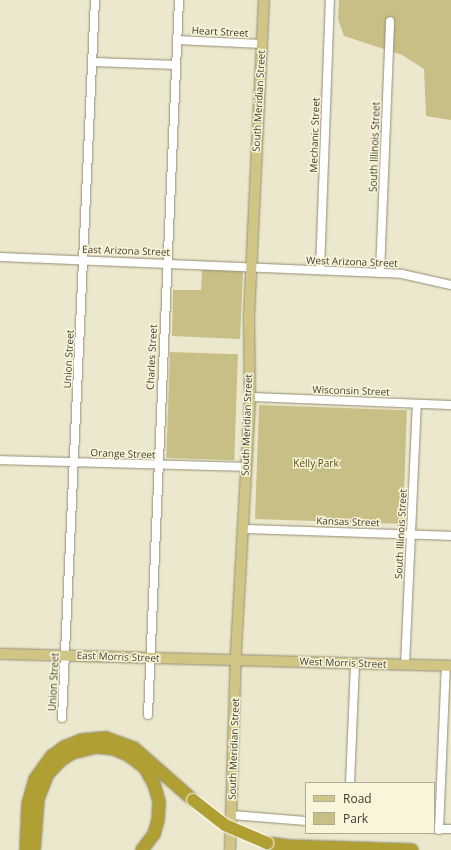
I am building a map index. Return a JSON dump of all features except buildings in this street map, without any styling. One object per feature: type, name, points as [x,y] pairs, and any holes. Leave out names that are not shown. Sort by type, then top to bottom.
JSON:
[{"type":"highway","points":[[26,850],[28,804],[36,776],[55,754],[81,740],[106,738],[134,748],[193,800],[225,825],[267,843],[289,846],[412,850]]},
{"type":"highway","points":[[34,850],[38,799],[47,775],[60,761],[72,753],[96,747],[114,749],[128,755],[145,768],[154,784],[159,802],[158,820],[154,834],[142,850]]},
{"type":"main road","name":"South Meridian Street","points":[[230,850],[236,660],[250,397],[251,267],[264,0]]},
{"type":"main road","name":"East Morris Street","points":[[0,654],[236,660]]},
{"type":"main road","name":"West Morris Street","points":[[236,660],[448,666]]},
{"type":"street","name":"Union Street","points":[[62,718],[95,0]]},
{"type":"street","name":"Charles Street","points":[[148,715],[166,263],[179,0]]},
{"type":"street","name":"Mechanic Street","points":[[320,270],[330,0]]},
{"type":"street","name":"South Illinois Street","points":[[380,273],[390,21]]},
{"type":"street","name":"Heart Street","points":[[177,40],[262,44]]},
{"type":"street","points":[[92,62],[176,65]]},
{"type":"street","name":"East Arizona Street","points":[[0,257],[251,267]]},
{"type":"street","name":"West Arizona Street","points":[[251,267],[407,275],[451,285]]},
{"type":"street","name":"Wisconsin Street","points":[[250,397],[451,406]]},
{"type":"street","name":"South Illinois Street","points":[[405,665],[417,404]]},
{"type":"street","name":"Orange Street","points":[[0,460],[246,467]]},
{"type":"street","name":"Kansas Street","points":[[243,529],[451,536]]},
{"type":"street","points":[[350,782],[355,663]]},
{"type":"street","points":[[448,666],[436,830],[451,829]]},
{"type":"street","points":[[232,815],[305,821]]},
{"type":"green space","points":[[339,0],[451,0],[451,120],[426,116],[424,69],[402,55],[344,36],[338,19]]},
{"type":"green space","points":[[202,269],[243,271],[240,339],[172,336],[173,290],[201,290]]},
{"type":"green space","points":[[170,352],[238,354],[234,460],[166,458]]},
{"type":"green space","name":"Kelly Park","points":[[259,405],[407,410],[403,524],[255,519]]}]
